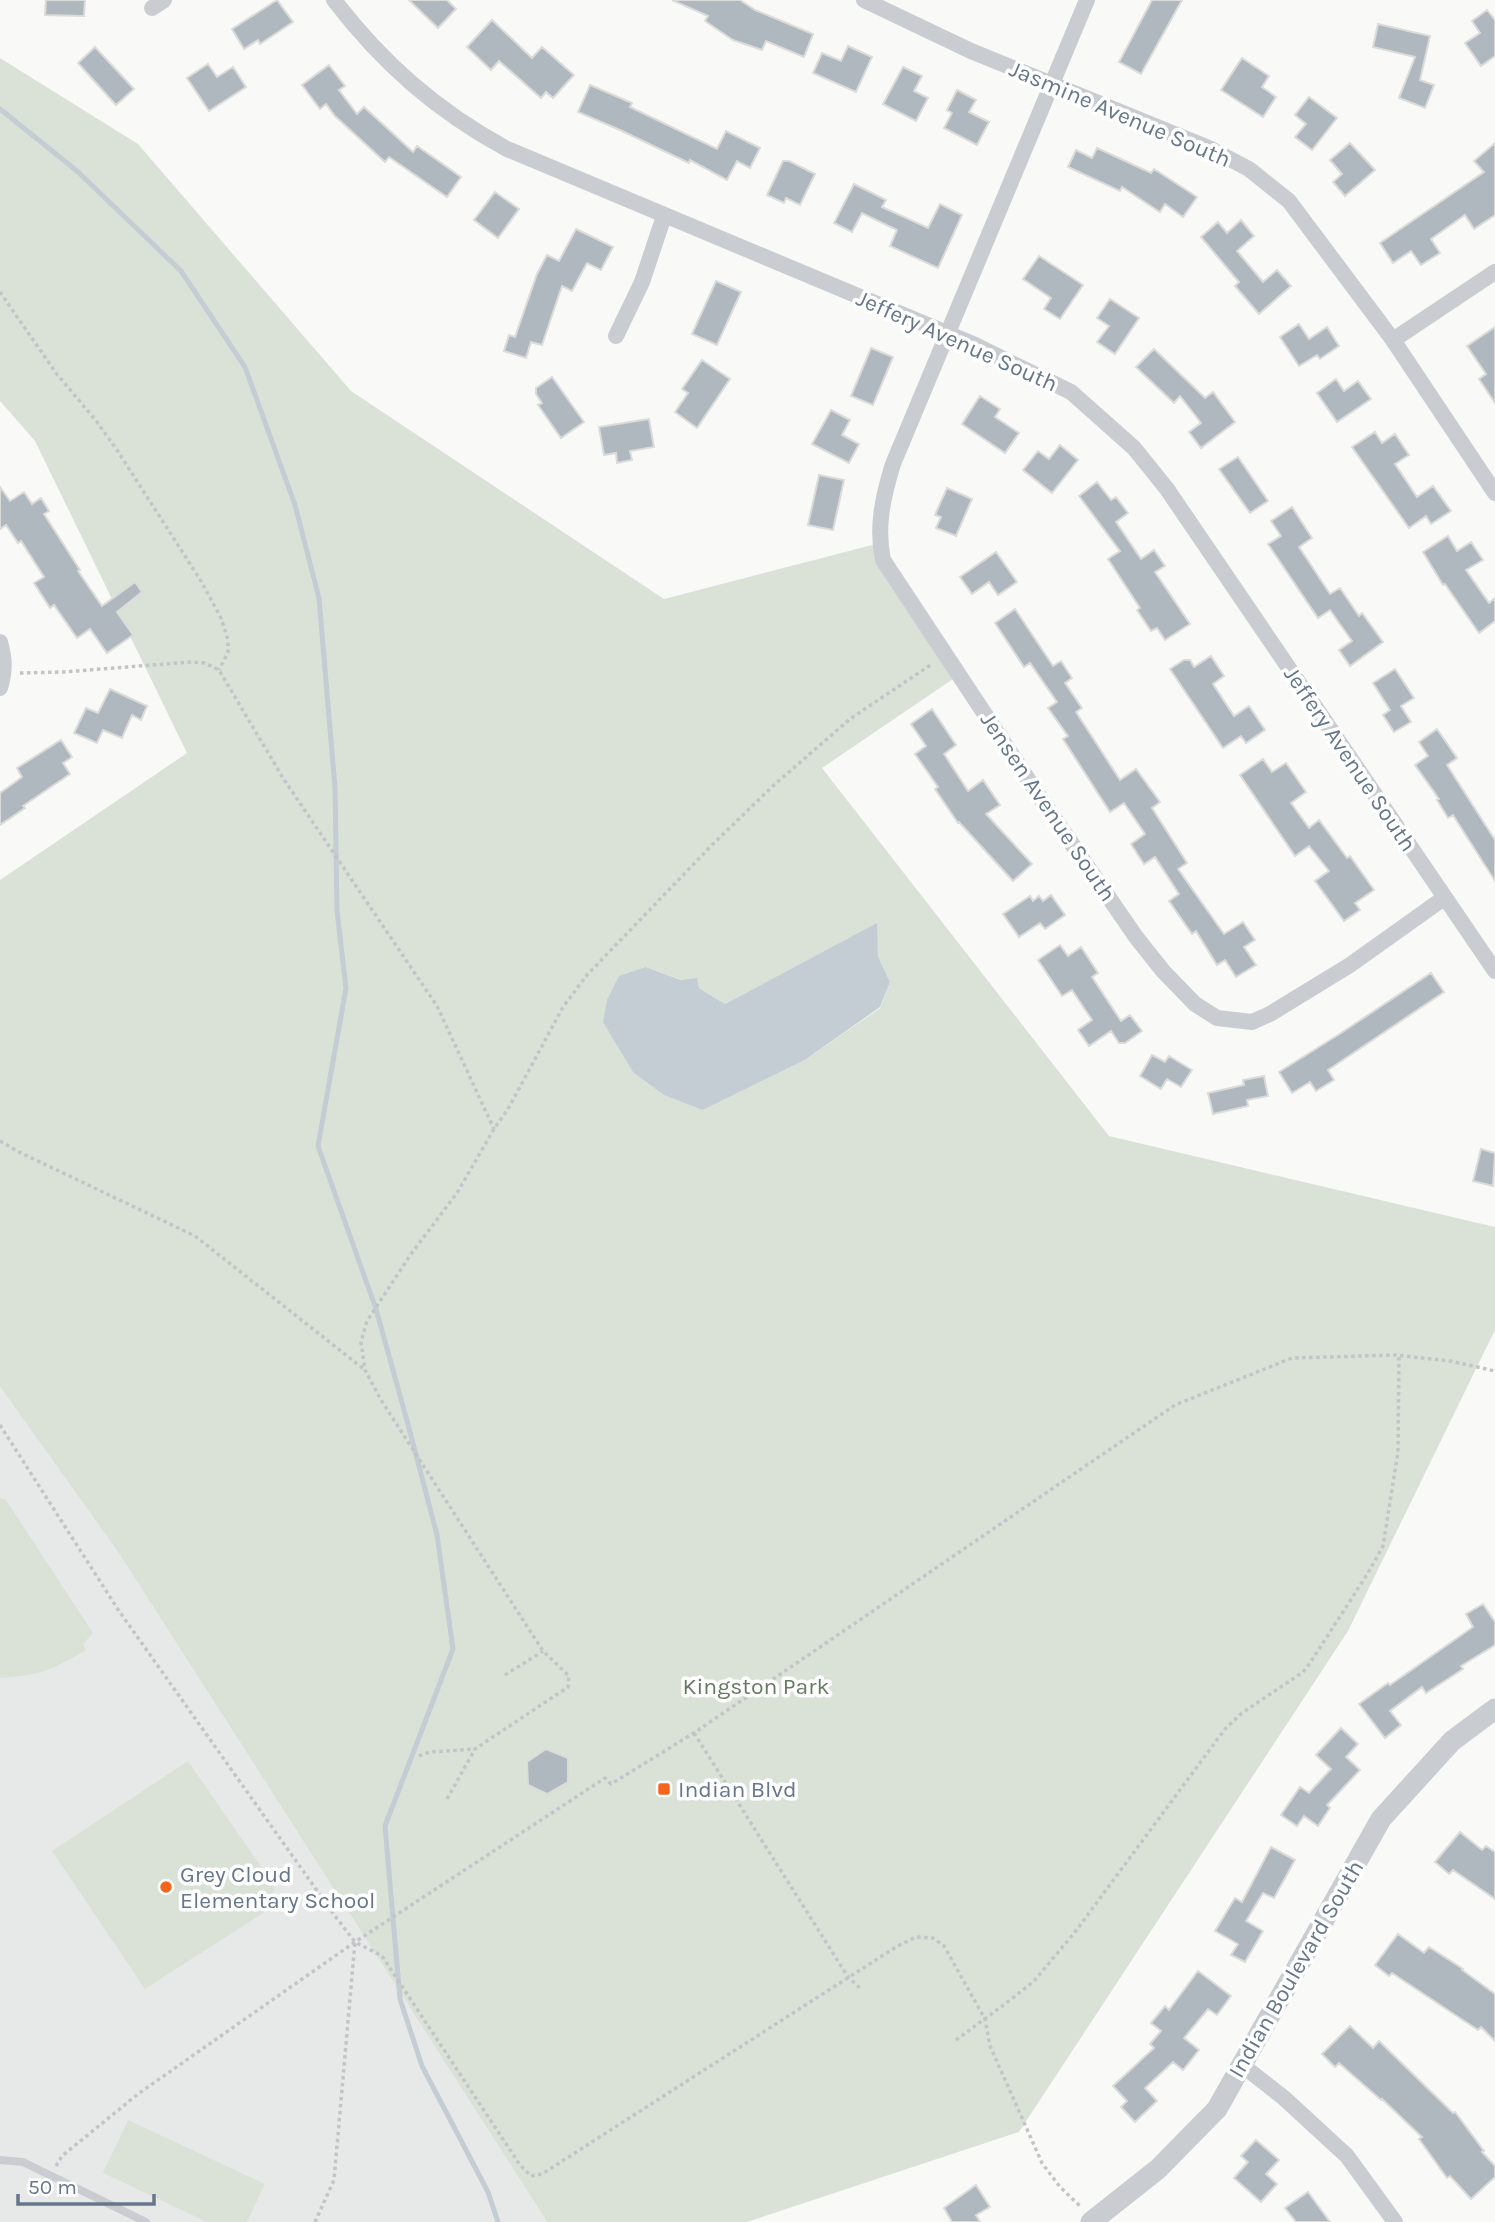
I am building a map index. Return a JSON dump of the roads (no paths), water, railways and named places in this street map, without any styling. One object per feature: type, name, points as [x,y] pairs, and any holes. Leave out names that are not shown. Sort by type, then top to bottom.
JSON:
[{"type":"street","name":"Jeffery Avenue South","points":[[334,0],[361,35],[425,96],[475,131],[507,149],[947,334],[1071,392],[1133,448],[1167,489],[1495,971]]},
{"type":"street","name":"Jasmine Avenue South","points":[[864,0],[971,51],[1211,149],[1249,169],[1289,201],[1393,340],[1495,493]]},
{"type":"street","name":"Jensen Avenue South","points":[[1087,0],[893,464],[883,498],[880,543],[883,561],[1136,937],[1163,971],[1195,1004],[1217,1018],[1252,1022],[1270,1014],[1350,965],[1444,898]]},
{"type":"street","points":[[615,336],[642,282],[664,216]]},
{"type":"street","points":[[1393,340],[1495,272]]},
{"type":"street","points":[[0,642],[5,661],[2,681]]},
{"type":"street","name":"Indian Boulevard South","points":[[1092,2221],[1158,2169],[1217,2109],[1381,1819],[1452,1741],[1495,1709]]},
{"type":"street","points":[[1242,2065],[1284,2098],[1347,2156],[1395,2222]]},
{"type":"lane","points":[[0,2160],[23,2162],[146,2222]]},
{"type":"waterway","points":[[0,109],[77,171],[181,271],[245,367],[295,505],[319,598],[335,788],[337,911],[346,988],[318,1146],[376,1309],[409,1428],[437,1535],[453,1649],[385,1826],[400,1999],[422,2066],[488,2192],[498,2222]]},
{"type":"place","name":"Indian Blvd","points":[[664,1789]]},
{"type":"place","name":"Grey Cloud Elementary School","points":[[166,1887]]},
{"type":"park label","name":"Kingston Park","points":[[756,1686]]}]
